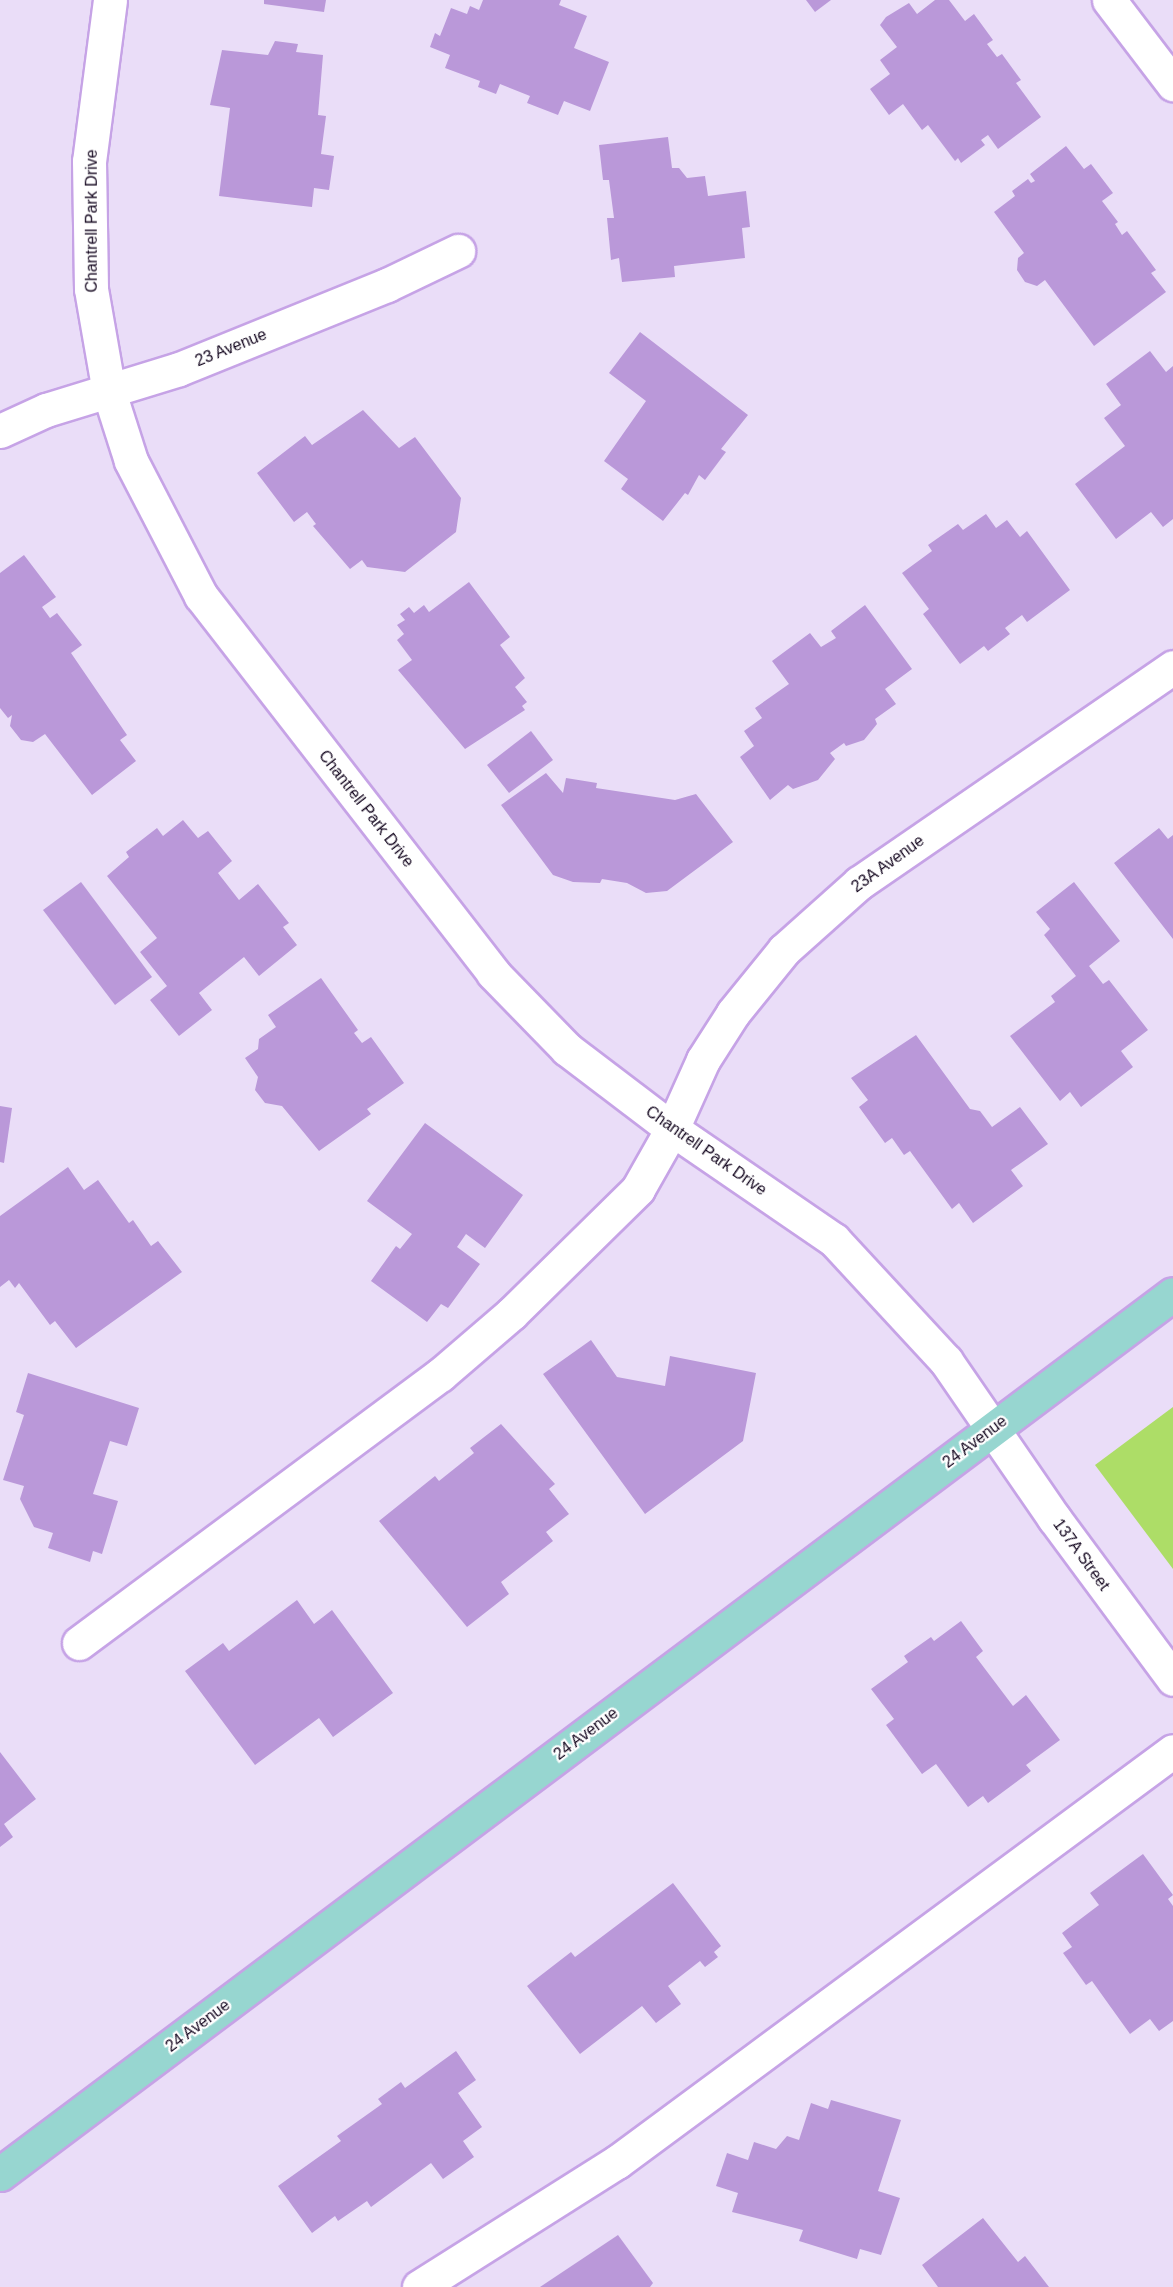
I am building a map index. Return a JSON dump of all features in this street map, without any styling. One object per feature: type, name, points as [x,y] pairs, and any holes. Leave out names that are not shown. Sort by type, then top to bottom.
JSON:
[{"type":"main road","name":"24 Avenue","points":[[0,2174],[1173,1294]]},
{"type":"street","name":"Chantrell Park Drive","points":[[110,0],[89,161],[91,289],[109,392],[132,461],[208,605],[492,973],[567,1049],[672,1129],[834,1240],[946,1361],[992,1428]]},
{"type":"street","points":[[1110,0],[1173,84]]},
{"type":"street","name":"23 Avenue","points":[[0,431],[46,410],[109,392],[278,329],[458,251]]},
{"type":"street","name":"23A Avenue","points":[[79,1643],[476,1345],[638,1189],[672,1129],[704,1060],[733,1013],[784,950],[860,883],[1173,667]]},
{"type":"street","name":"137A Street","points":[[992,1428],[1173,1679]]},
{"type":"street","points":[[419,2287],[617,2162],[1173,1751]]},
{"type":"green space","points":[[1173,1407],[1173,1569],[1095,1465]]},
{"type":"building","points":[[264,0],[326,0],[324,12],[264,4]]},
{"type":"building","points":[[483,0],[561,0],[559,5],[587,16],[574,48],[609,62],[590,111],[564,101],[558,115],[527,103],[530,96],[500,84],[496,94],[478,87],[480,81],[445,68],[450,55],[430,47],[435,33],[440,36],[451,8],[467,14],[470,6],[479,10]]},
{"type":"building","points":[[806,0],[831,0],[815,12]]},
{"type":"building","points":[[935,0],[949,0],[965,21],[974,14],[993,40],[987,44],[997,57],[1002,54],[1021,80],[1016,83],[1041,117],[998,149],[988,135],[981,140],[985,145],[961,163],[958,158],[955,161],[928,125],[922,130],[903,104],[889,115],[870,89],[890,74],[880,60],[897,47],[880,25],[886,17],[909,3],[917,14]]},
{"type":"building","points":[[275,41],[298,44],[296,52],[323,55],[318,115],[326,116],[321,154],[334,156],[329,190],[314,188],[312,207],[219,196],[230,108],[210,105],[222,50],[268,55]]},
{"type":"building","points":[[668,137],[672,168],[679,168],[687,178],[705,176],[708,196],[746,191],[750,227],[742,228],[745,258],[674,266],[675,277],[622,282],[619,258],[611,260],[607,218],[614,218],[609,180],[603,180],[599,145]]},
{"type":"building","points":[[1066,146],[1084,169],[1091,164],[1113,193],[1102,201],[1118,222],[1115,224],[1122,235],[1127,231],[1156,270],[1151,273],[1166,292],[1094,346],[1045,280],[1037,286],[1025,282],[1017,270],[1018,258],[1024,253],[994,212],[1015,196],[1012,191],[1028,179],[1031,183],[1035,181],[1030,174]]},
{"type":"building","points":[[640,332],[748,415],[721,449],[726,452],[705,480],[699,475],[688,495],[685,493],[663,521],[621,489],[628,479],[604,461],[646,401],[609,373]]},
{"type":"building","points":[[1150,351],[1166,372],[1173,366],[1173,519],[1163,527],[1151,512],[1116,539],[1075,484],[1125,446],[1104,418],[1121,405],[1106,384]]},
{"type":"building","points":[[363,410],[399,448],[415,437],[461,498],[456,532],[405,572],[367,567],[362,560],[350,569],[313,526],[316,524],[307,512],[294,522],[257,473],[305,436],[312,445]]},
{"type":"building","points":[[986,514],[996,528],[1007,520],[1020,537],[1027,531],[1070,590],[1027,622],[1022,615],[1005,628],[1010,634],[988,651],[984,646],[960,664],[923,614],[929,609],[902,573],[932,551],[928,545],[958,524],[963,530]]},
{"type":"building","points":[[24,555],[56,597],[42,607],[50,618],[57,613],[82,645],[71,653],[127,735],[120,740],[136,761],[92,795],[45,734],[33,742],[21,740],[10,726],[12,715],[8,718],[0,708],[0,573]]},
{"type":"building","points":[[469,582],[510,637],[500,645],[525,678],[515,687],[527,702],[522,706],[525,710],[465,749],[398,670],[412,660],[397,640],[404,634],[397,625],[405,620],[400,614],[409,607],[414,613],[424,605],[429,612]]},
{"type":"building","points":[[865,605],[912,669],[885,689],[896,704],[875,719],[877,724],[864,740],[846,746],[844,743],[830,753],[835,759],[818,780],[793,789],[788,785],[770,800],[740,757],[754,746],[744,731],[762,718],[755,708],[789,684],[772,661],[810,633],[821,647],[836,638],[831,631]]},
{"type":"building","points":[[531,731],[553,760],[509,793],[487,765]]},
{"type":"building","points":[[546,773],[563,793],[566,778],[597,783],[596,788],[675,800],[696,794],[733,842],[667,891],[646,893],[627,883],[602,879],[600,883],[573,882],[553,875],[501,805]]},
{"type":"building","points":[[183,820],[198,838],[208,831],[232,861],[218,873],[239,900],[258,884],[289,923],[283,927],[297,945],[259,976],[244,957],[199,993],[212,1010],[179,1036],[150,1000],[167,986],[140,952],[157,938],[107,876],[129,857],[126,852],[157,828],[163,836]]},
{"type":"building","points":[[1159,828],[1168,839],[1173,835],[1173,939],[1114,863]]},
{"type":"building","points":[[81,882],[152,977],[115,1005],[43,910]]},
{"type":"building","points":[[1074,882],[1120,941],[1089,966],[1103,984],[1109,980],[1148,1030],[1121,1051],[1133,1067],[1081,1107],[1070,1092],[1060,1101],[1010,1036],[1055,1002],[1051,996],[1076,976],[1044,935],[1050,929],[1036,912]]},
{"type":"building","points":[[321,978],[358,1030],[354,1033],[362,1043],[371,1037],[404,1083],[367,1109],[371,1114],[319,1151],[282,1106],[265,1103],[255,1090],[258,1077],[245,1058],[258,1049],[259,1039],[276,1027],[268,1015]]},
{"type":"building","points":[[916,1035],[970,1109],[980,1111],[992,1127],[1020,1107],[1048,1144],[1011,1170],[1023,1186],[973,1223],[959,1203],[952,1209],[910,1151],[904,1155],[892,1138],[885,1143],[859,1107],[868,1100],[851,1078]]},
{"type":"building","points":[[0,1106],[12,1108],[4,1163],[0,1162]]},
{"type":"building","points":[[425,1123],[523,1195],[485,1248],[466,1234],[457,1247],[480,1264],[448,1308],[441,1304],[427,1322],[371,1281],[396,1246],[400,1249],[412,1234],[367,1201]]},
{"type":"building","points":[[68,1167],[84,1190],[98,1180],[129,1223],[133,1220],[151,1246],[158,1241],[182,1272],[76,1348],[55,1321],[50,1325],[19,1283],[15,1288],[9,1280],[0,1287],[0,1216]]},
{"type":"building","points":[[591,1340],[617,1377],[665,1386],[670,1356],[756,1373],[743,1441],[645,1514],[543,1374]]},
{"type":"building","points":[[28,1373],[139,1408],[127,1446],[110,1441],[93,1494],[118,1501],[102,1554],[93,1551],[90,1562],[48,1548],[53,1533],[34,1527],[20,1499],[24,1486],[3,1480],[24,1415],[16,1412]]},
{"type":"building","points":[[501,1424],[555,1484],[549,1489],[569,1514],[546,1532],[553,1541],[501,1582],[509,1594],[467,1627],[379,1521],[435,1476],[439,1481],[474,1453],[470,1448]]},
{"type":"building","points":[[297,1600],[314,1624],[332,1610],[393,1693],[333,1737],[319,1718],[255,1765],[185,1671],[223,1643],[229,1651]]},
{"type":"building","points":[[961,1621],[983,1651],[976,1657],[1013,1706],[1026,1695],[1060,1740],[1026,1765],[1031,1771],[988,1803],[983,1796],[968,1807],[936,1764],[922,1774],[886,1725],[894,1719],[871,1689],[908,1662],[904,1656],[931,1637],[934,1641]]},
{"type":"building","points":[[0,1752],[36,1799],[4,1824],[13,1837],[0,1847]]},
{"type":"building","points":[[1143,1854],[1173,1895],[1168,1899],[1173,1906],[1173,2021],[1159,2031],[1150,2019],[1130,2034],[1092,1981],[1086,1985],[1063,1953],[1072,1947],[1062,1933],[1099,1905],[1090,1893]]},
{"type":"building","points":[[673,1883],[721,1946],[714,1952],[718,1957],[705,1967],[700,1961],[668,1986],[681,2004],[656,2023],[642,2006],[580,2054],[527,1986],[571,1952],[575,1957]]},
{"type":"building","points":[[456,2051],[476,2080],[458,2093],[482,2127],[463,2141],[474,2157],[443,2179],[431,2163],[371,2207],[367,2201],[338,2221],[335,2216],[312,2233],[278,2186],[341,2141],[337,2136],[382,2104],[378,2099],[401,2082],[405,2088]]},
{"type":"building","points":[[831,2100],[901,2120],[878,2191],[900,2198],[881,2255],[860,2249],[857,2259],[799,2241],[803,2230],[732,2212],[738,2193],[716,2186],[727,2153],[748,2160],[754,2142],[776,2149],[787,2136],[799,2140],[811,2103],[828,2109]]},
{"type":"building","points":[[983,2218],[1018,2262],[1025,2256],[1049,2287],[938,2287],[922,2265]]},
{"type":"building","points":[[618,2235],[653,2283],[650,2287],[540,2287]]}]
